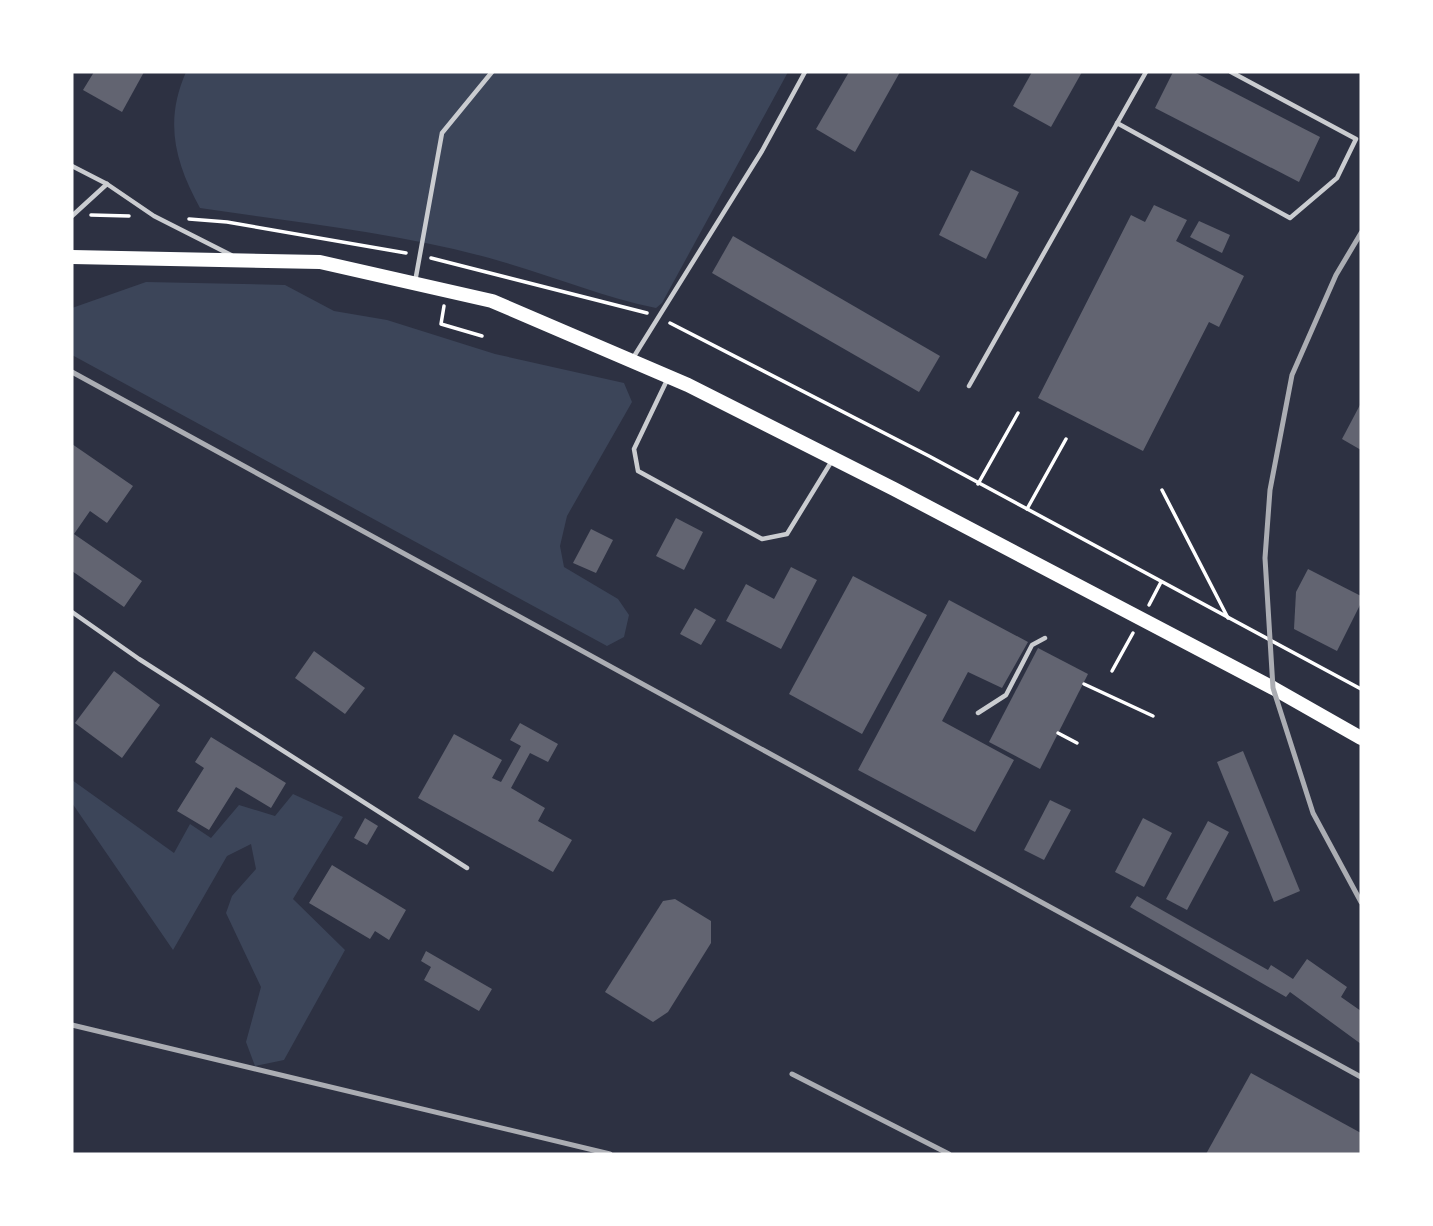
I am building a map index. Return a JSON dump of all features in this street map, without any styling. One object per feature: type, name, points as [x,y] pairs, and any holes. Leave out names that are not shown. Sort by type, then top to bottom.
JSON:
[{"type":"main road","points":[[72,257],[238,258],[320,262],[492,301],[633,359],[833,458],[1273,688],[1361,738]]},
{"type":"lane","points":[[415,283],[442,133],[492,72]]},
{"type":"lane","points":[[633,359],[762,151],[805,72]]},
{"type":"lane","points":[[969,386],[1146,72]]},
{"type":"lane","points":[[1116,123],[1290,218],[1337,178],[1356,139],[1231,72]]},
{"type":"lane","points":[[72,166],[107,184],[154,216],[238,258]]},
{"type":"lane","points":[[72,216],[107,184]]},
{"type":"lane","points":[[669,376],[634,449],[638,471],[762,539],[787,534],[833,458]]},
{"type":"lane","points":[[72,612],[139,659],[467,867]]},
{"type":"lane","points":[[978,713],[1006,695],[1032,645],[1045,638]]},
{"type":"path","points":[[978,484],[1018,413]]},
{"type":"path","points":[[1027,509],[1066,439]]},
{"type":"path","points":[[1162,490],[1228,618]]},
{"type":"path","points":[[1084,684],[1153,716]]},
{"type":"path","points":[[1058,733],[1077,743]]},
{"type":"shaded area","points":[[186,72],[788,72],[662,303],[656,308],[598,293],[503,262],[429,243],[200,208],[184,174],[175,141],[175,108]]},
{"type":"shaded area","points":[[146,282],[285,285],[334,311],[387,320],[495,354],[624,383],[632,402],[567,516],[560,546],[564,567],[618,599],[629,615],[624,637],[607,646],[72,355],[72,308]]},
{"type":"shaded area","points":[[72,780],[174,853],[190,824],[211,838],[239,805],[275,816],[293,794],[343,817],[293,899],[345,950],[284,1060],[255,1066],[246,1042],[261,987],[226,913],[232,896],[256,869],[251,844],[227,856],[173,950],[72,803]]},
{"type":"building","points":[[94,72],[144,72],[122,112],[83,90]]},
{"type":"building","points":[[849,72],[900,72],[855,152],[816,129]]},
{"type":"building","points":[[1032,72],[1082,72],[1051,127],[1013,106]]},
{"type":"building","points":[[1173,72],[1194,72],[1320,137],[1299,182],[1155,108]]},
{"type":"building","points":[[971,170],[1019,192],[986,259],[939,235]]},
{"type":"building","points":[[1154,205],[1187,220],[1176,241],[1244,276],[1219,327],[1209,322],[1143,451],[1038,398],[1131,215],[1145,222]]},
{"type":"building","points":[[1199,221],[1230,235],[1222,253],[1190,237]]},
{"type":"building","points":[[733,236],[940,356],[919,392],[712,273]]},
{"type":"building","points":[[1361,403],[1361,450],[1342,439]]},
{"type":"building","points":[[72,444],[133,486],[107,523],[90,511],[74,534],[142,581],[124,607],[72,571]]},
{"type":"building","points":[[676,518],[703,532],[684,570],[656,556]]},
{"type":"building","points":[[591,529],[613,540],[596,573],[573,563]]},
{"type":"building","points":[[791,567],[817,580],[781,649],[726,621],[746,584],[774,599]]},
{"type":"building","points":[[1308,569],[1361,596],[1361,603],[1337,651],[1294,629],[1296,592]]},
{"type":"building","points":[[853,576],[927,615],[862,734],[789,694]]},
{"type":"building","points":[[949,600],[1028,642],[1002,688],[968,672],[942,721],[1014,760],[975,832],[858,770]]},
{"type":"building","points":[[695,608],[716,620],[701,645],[680,634]]},
{"type":"building","points":[[1038,648],[1088,674],[1040,769],[989,742]]},
{"type":"building","points":[[314,651],[365,688],[345,714],[295,678]]},
{"type":"building","points":[[114,671],[160,705],[122,758],[75,723]]},
{"type":"building","points":[[520,723],[558,744],[548,762],[530,753],[511,788],[545,808],[538,821],[572,840],[553,872],[418,798],[454,734],[502,760],[492,778],[501,782],[521,746],[510,740]]},
{"type":"building","points":[[211,737],[286,783],[271,808],[236,787],[209,830],[177,811],[204,768],[195,762]]},
{"type":"building","points":[[1243,751],[1300,891],[1274,902],[1217,762]]},
{"type":"building","points":[[1050,800],[1071,810],[1044,860],[1024,850]]},
{"type":"building","points":[[365,818],[378,826],[367,845],[354,838]]},
{"type":"building","points":[[1143,818],[1172,833],[1144,887],[1115,872]]},
{"type":"building","points":[[1208,821],[1229,832],[1187,910],[1166,899]]},
{"type":"building","points":[[332,865],[406,910],[389,940],[375,931],[370,939],[309,903]]},
{"type":"building","points":[[1137,896],[1268,970],[1271,965],[1293,979],[1307,959],[1347,987],[1341,997],[1361,1011],[1361,1044],[1290,992],[1286,997],[1130,907]]},
{"type":"building","points":[[675,899],[711,921],[711,943],[668,1012],[653,1022],[605,992],[663,901]]},
{"type":"building","points":[[426,951],[492,989],[479,1011],[424,980],[431,967],[421,961]]},
{"type":"building","points":[[1251,1073],[1361,1133],[1361,1154],[1206,1154]]},
{"type":"railway","points":[[1361,233],[1336,275],[1292,375],[1270,490],[1265,558],[1273,688],[1313,813],[1361,902]]},
{"type":"railway","points":[[72,372],[1361,1077]]},
{"type":"railway","points":[[72,1025],[610,1154]]},
{"type":"railway","points":[[792,1074],[949,1154]]}]
